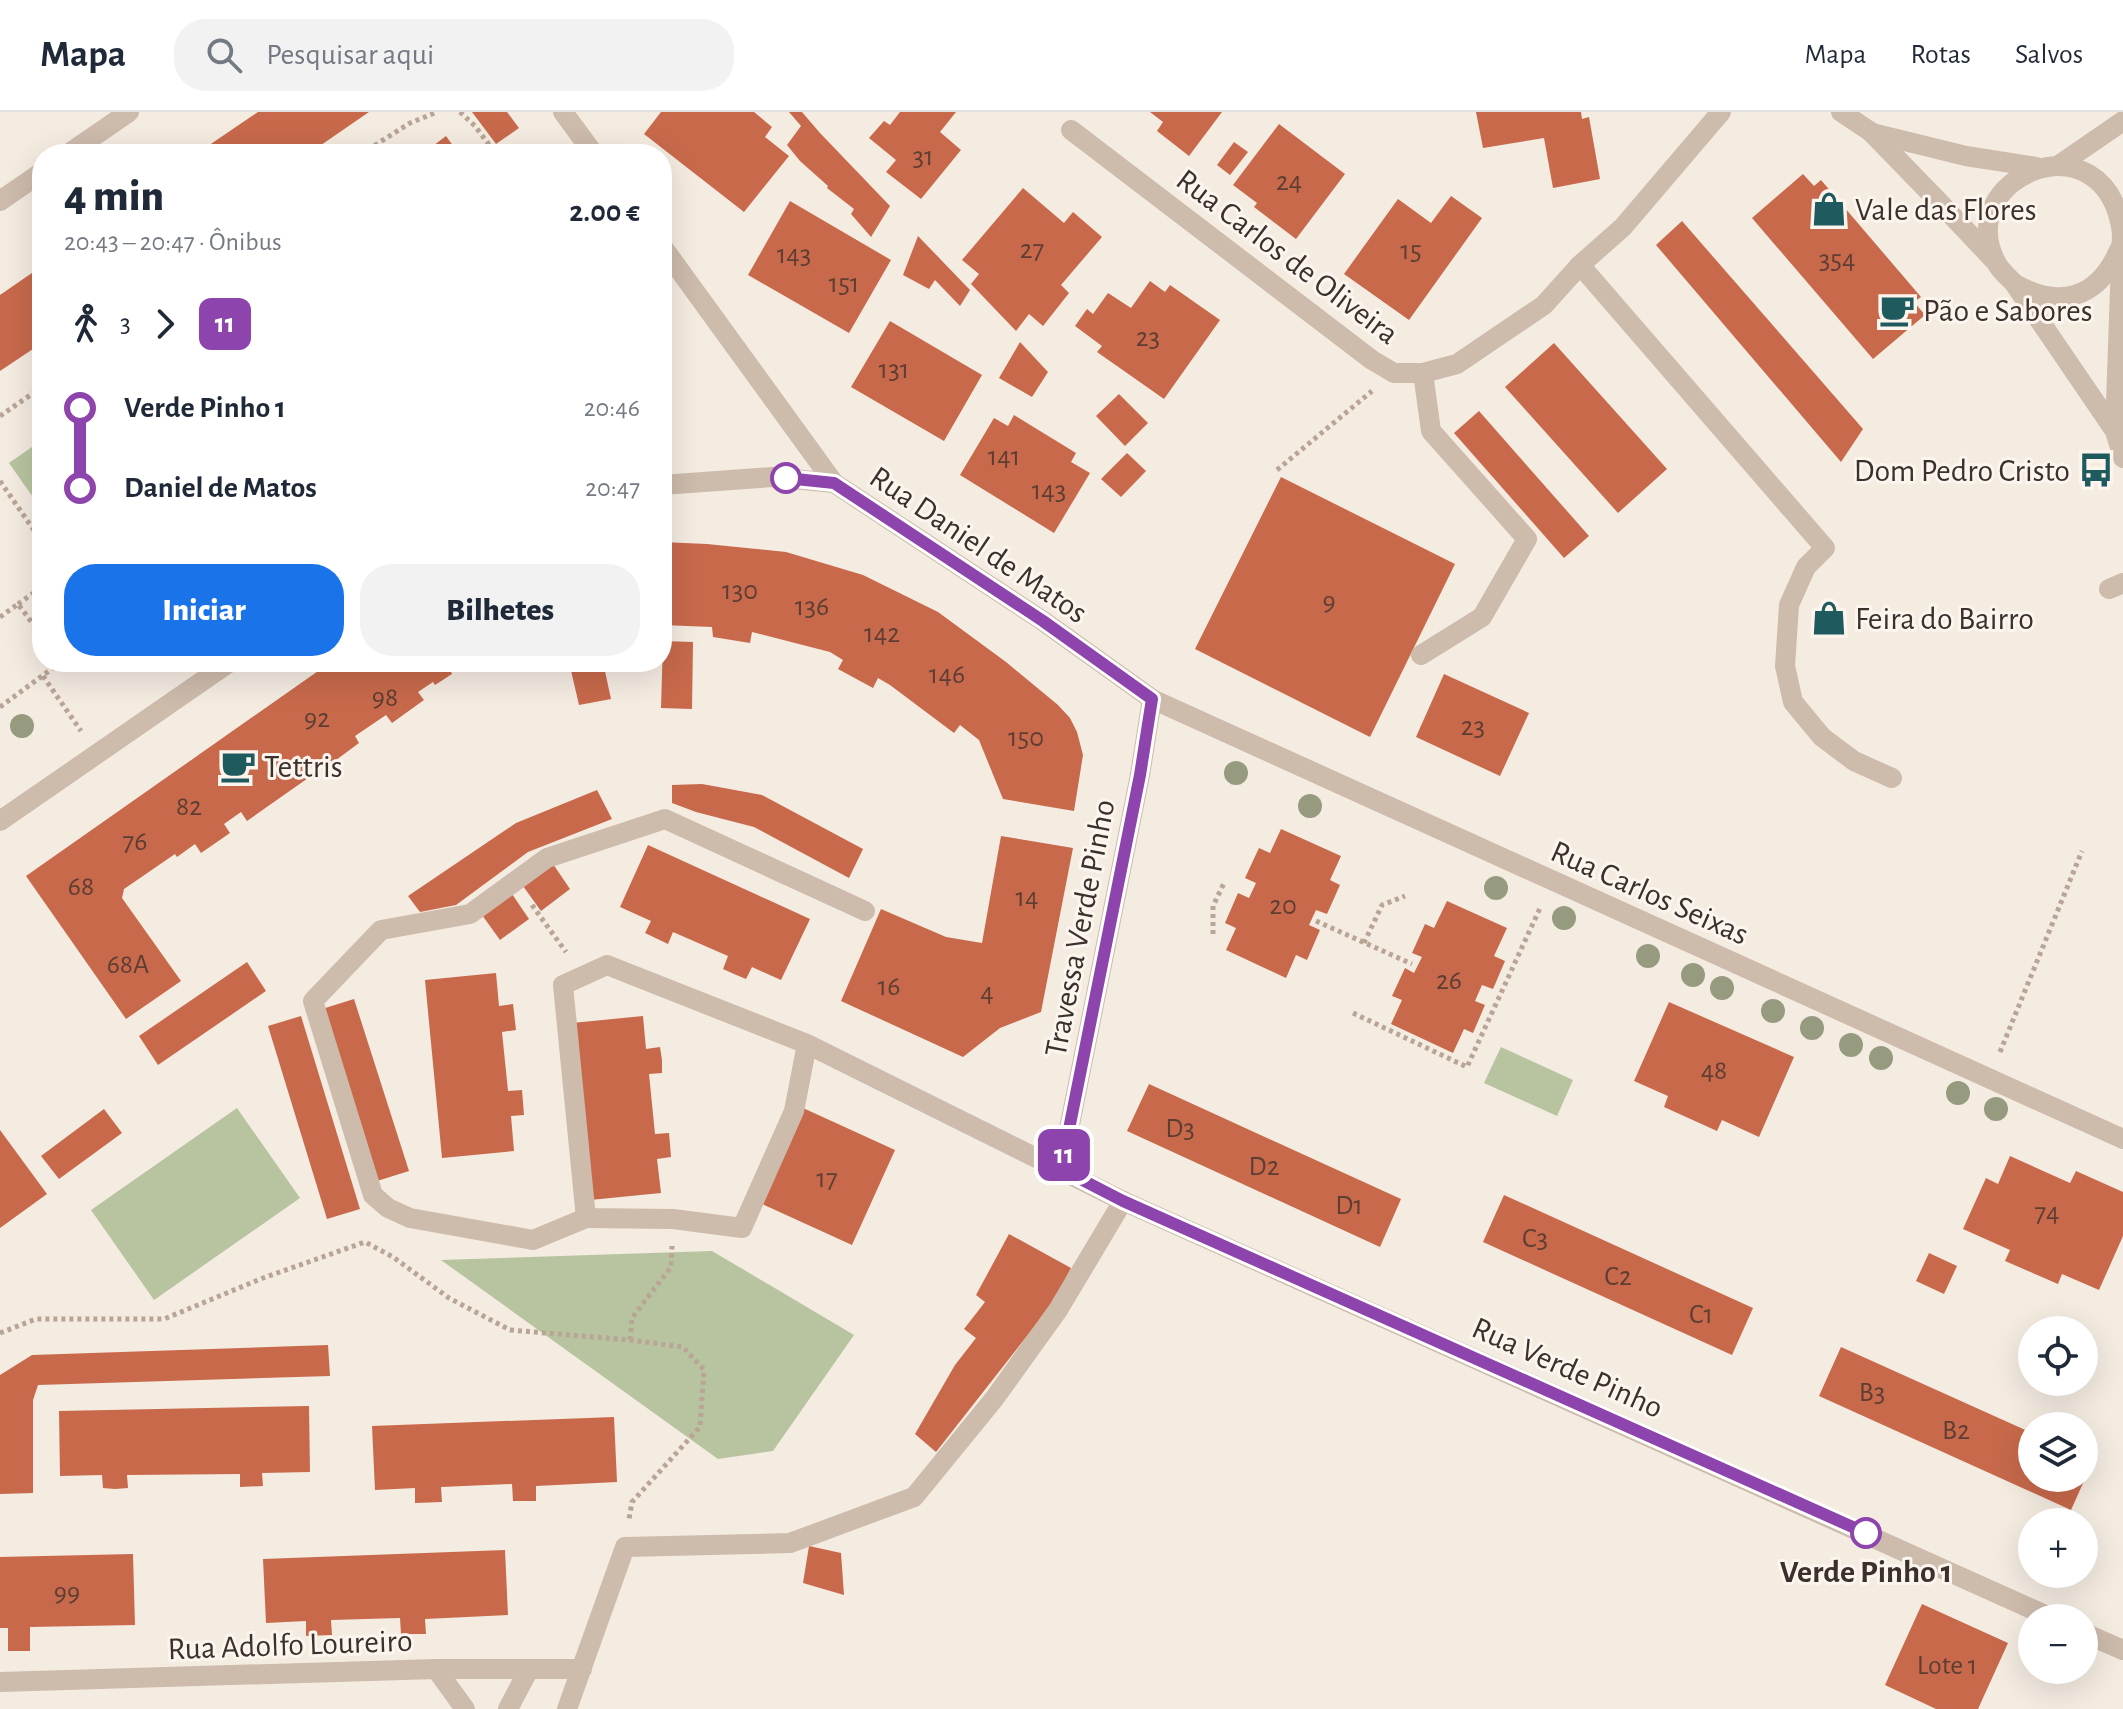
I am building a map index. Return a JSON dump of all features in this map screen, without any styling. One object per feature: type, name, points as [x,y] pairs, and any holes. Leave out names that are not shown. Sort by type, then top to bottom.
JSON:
[{"type":"street","points":[[83,144],[129,112]]},
{"type":"street","points":[[563,112],[587,144]]},
{"type":"street","name":"Rua Carlos de Oliveira","points":[[1071,130],[1372,360],[1394,373],[1423,373],[1457,364],[1544,305],[1580,265],[1623,227],[1721,112]]},
{"type":"street","points":[[1841,112],[1871,132],[2014,283],[2115,431],[2123,458]]},
{"type":"street","points":[[2059,165],[2123,121]]},
{"type":"street","points":[[1871,132],[1966,156],[2036,167],[2059,165],[2079,168],[2095,178],[2110,194],[2119,213],[2122,237],[2115,431]]},
{"type":"street","points":[[1998,265],[1990,246],[1989,226],[1994,207],[2003,189],[2018,176],[2036,167]]},
{"type":"street","points":[[0,201],[32,179]]},
{"type":"street","points":[[2014,283],[2033,294],[2055,298],[2077,294],[2097,284],[2112,267],[2122,237]]},
{"type":"street","points":[[672,260],[834,483]]},
{"type":"street","points":[[1580,265],[1825,548],[1806,567],[1789,605],[1785,666],[1793,702],[1822,737],[1854,761],[1892,778]]},
{"type":"street","points":[[1421,655],[1482,617],[1527,539],[1431,431],[1423,373]]},
{"type":"street","name":"Rua Daniel de Matos","points":[[672,484],[773,477],[834,483],[1043,621],[1152,699]]},
{"type":"street","points":[[0,821],[216,672]]},
{"type":"street","name":"Rua Carlos Seixas","points":[[1152,699],[2123,1139]]},
{"type":"street","name":"Travessa Verde Pinho","points":[[1061,1169],[1140,775],[1152,699]]},
{"type":"street","points":[[807,1044],[794,1111],[742,1228],[673,1219],[586,1218],[533,1240],[410,1218],[388,1208],[373,1195],[313,1001],[381,930],[470,914],[547,858],[665,819],[865,911]]},
{"type":"street","name":"Rua Verde Pinho","points":[[586,1218],[563,985],[607,965],[807,1044],[1123,1201],[2021,1604]]},
{"type":"street","points":[[567,1709],[625,1547],[790,1543],[914,1497],[994,1399],[1049,1322],[1123,1201]]},
{"type":"street","points":[[2098,1639],[2123,1650]]},
{"type":"street","points":[[436,1669],[465,1709]]},
{"type":"street","name":"Rua Adolfo Loureiro","points":[[0,1682],[436,1669],[582,1669]]},
{"type":"street","points":[[508,1709],[529,1669]]},
{"type":"path","points":[[377,144],[410,123],[437,112]]},
{"type":"path","points":[[460,112],[488,144]]},
{"type":"path","points":[[1277,470],[1394,373]]},
{"type":"path","points":[[0,416],[32,394]]},
{"type":"path","points":[[0,481],[32,527]]},
{"type":"path","points":[[0,617],[32,594]]},
{"type":"path","points":[[18,604],[32,623]]},
{"type":"path","points":[[0,707],[48,672]]},
{"type":"path","points":[[43,676],[97,754]]},
{"type":"path","points":[[2005,1039],[2082,851]]},
{"type":"path","points":[[1213,934],[1213,906],[1225,881]]},
{"type":"path","points":[[1353,1013],[1467,1067],[1552,881]]},
{"type":"path","points":[[1364,943],[1382,905],[1405,896]]},
{"type":"path","points":[[1316,921],[1412,964]]},
{"type":"path","points":[[0,1333],[36,1319],[164,1319],[263,1278],[365,1242],[393,1257],[449,1298],[510,1330],[683,1347],[704,1370],[700,1427],[632,1502],[625,1547]]},
{"type":"path","points":[[630,1340],[632,1318],[671,1267]]},
{"type":"green space","points":[[32,447],[32,496],[9,463]]},
{"type":"green space","points":[[1501,1047],[1573,1080],[1557,1116],[1484,1083]]},
{"type":"green space","points":[[237,1108],[300,1198],[154,1300],[91,1210]]},
{"type":"green space","points":[[712,1251],[854,1335],[773,1451],[718,1459],[441,1260]]},
{"type":"building","points":[[258,112],[369,112],[323,144],[211,144]]},
{"type":"building","points":[[472,112],[507,112],[519,128],[496,144]]},
{"type":"building","points":[[661,112],[754,112],[772,127],[765,137],[789,156],[744,212],[672,156],[672,144],[657,144],[644,134]]},
{"type":"building","points":[[789,112],[802,112],[890,206],[871,237],[851,214],[854,209],[827,188],[787,145],[801,126]]},
{"type":"building","points":[[900,112],[956,112],[940,132],[961,150],[921,199],[886,172],[896,160],[869,138],[884,121],[890,125]]},
{"type":"building","points":[[1150,112],[1222,112],[1189,156],[1157,131],[1163,122]]},
{"type":"building","points":[[1476,112],[1581,112],[1582,119],[1589,117],[1600,179],[1553,188],[1544,138],[1483,148]]},
{"type":"building","points":[[1279,124],[1345,174],[1296,239],[1254,207],[1257,203],[1233,185]]},
{"type":"building","points":[[446,136],[452,144],[436,144]]},
{"type":"building","points":[[1234,142],[1248,152],[1230,175],[1217,165]]},
{"type":"building","points":[[1803,174],[1814,186],[1821,180],[1921,297],[1914,302],[1925,315],[1873,359],[1752,218]]},
{"type":"building","points":[[1023,188],[1064,223],[1073,212],[1102,237],[1061,285],[1069,293],[1043,326],[1029,314],[1016,331],[971,284],[979,274],[962,260]]},
{"type":"building","points":[[1451,196],[1482,218],[1409,320],[1344,274],[1398,199],[1431,223]]},
{"type":"building","points":[[790,201],[891,260],[849,333],[748,275]]},
{"type":"building","points":[[1682,221],[1863,429],[1841,462],[1656,245]]},
{"type":"building","points":[[918,236],[970,290],[960,306],[935,280],[929,289],[903,275]]},
{"type":"building","points":[[32,273],[32,350],[0,371],[0,295]]},
{"type":"building","points":[[1150,281],[1165,292],[1170,285],[1220,320],[1164,399],[1097,352],[1102,346],[1075,326],[1087,309],[1093,314],[1108,293],[1131,308]]},
{"type":"building","points":[[890,321],[982,375],[944,441],[851,387]]},
{"type":"building","points":[[1020,342],[1048,372],[1032,397],[999,378]]},
{"type":"building","points":[[1554,343],[1667,469],[1618,513],[1505,387]]},
{"type":"building","points":[[1119,394],[1148,423],[1125,446],[1096,416]]},
{"type":"building","points":[[1479,411],[1589,536],[1564,558],[1454,433]]},
{"type":"building","points":[[1014,415],[1076,453],[1071,462],[1090,473],[1054,533],[960,475],[994,418],[1008,426]]},
{"type":"building","points":[[1127,453],[1146,471],[1121,497],[1101,479]]},
{"type":"building","points":[[1281,477],[1455,564],[1370,737],[1195,649]]},
{"type":"building","points":[[672,542],[786,552],[863,575],[938,612],[1006,662],[1070,718],[1083,755],[1074,811],[1003,799],[979,740],[960,725],[954,733],[878,678],[873,688],[838,669],[843,660],[830,652],[752,632],[750,643],[713,637],[712,627],[672,625]]},
{"type":"building","points":[[672,641],[693,642],[692,709],[661,708],[662,672],[672,672]]},
{"type":"building","points":[[317,672],[451,672],[435,685],[433,682],[418,692],[424,700],[392,723],[386,715],[355,736],[359,743],[328,766],[323,759],[307,770],[311,776],[247,821],[241,812],[224,824],[230,833],[201,853],[195,844],[124,889],[122,898],[181,981],[126,1019],[26,876]]},
{"type":"building","points":[[571,672],[605,672],[611,699],[579,705]]},
{"type":"building","points":[[1444,674],[1529,713],[1500,776],[1416,737]]},
{"type":"building","points":[[702,784],[762,795],[863,849],[849,878],[754,827],[672,803],[672,785]]},
{"type":"building","points":[[597,790],[612,819],[528,852],[456,905],[420,912],[408,896],[516,823]]},
{"type":"building","points":[[1281,829],[1341,856],[1330,880],[1340,885],[1327,914],[1316,910],[1309,925],[1320,930],[1307,960],[1296,955],[1286,978],[1226,950],[1236,928],[1225,923],[1238,893],[1249,898],[1256,883],[1245,878],[1259,848],[1270,853]]},
{"type":"building","points":[[1001,836],[1073,848],[1041,1012],[1000,1028],[963,1057],[841,1001],[881,909],[946,937],[982,943]]},
{"type":"building","points":[[648,845],[810,919],[781,980],[752,967],[746,979],[723,969],[728,956],[673,932],[668,944],[645,933],[651,921],[620,907]]},
{"type":"building","points":[[553,864],[570,889],[541,911],[523,886]]},
{"type":"building","points":[[512,894],[529,919],[500,940],[482,915]]},
{"type":"building","points":[[1447,901],[1507,928],[1494,956],[1505,961],[1493,989],[1482,985],[1475,1001],[1485,1005],[1473,1033],[1464,1029],[1453,1053],[1391,1024],[1402,1000],[1392,996],[1405,968],[1414,973],[1422,957],[1412,953],[1425,924],[1434,928]]},
{"type":"building","points":[[247,962],[266,991],[158,1065],[139,1036]]},
{"type":"building","points":[[496,973],[499,1006],[513,1004],[516,1030],[502,1032],[508,1091],[522,1090],[524,1115],[511,1116],[514,1151],[442,1158],[425,980]]},
{"type":"building","points":[[354,999],[409,1171],[377,1181],[322,1009]]},
{"type":"building","points":[[1669,1002],[1794,1057],[1759,1137],[1722,1120],[1717,1131],[1664,1107],[1668,1096],[1634,1081]]},
{"type":"building","points":[[301,1016],[360,1209],[327,1219],[268,1026]]},
{"type":"building","points":[[643,1016],[646,1049],[660,1047],[662,1060],[662,1073],[649,1074],[655,1134],[669,1133],[671,1157],[657,1159],[661,1193],[590,1200],[572,1023]]},
{"type":"building","points":[[1149,1084],[1401,1199],[1380,1247],[1127,1131]]},
{"type":"building","points":[[803,1108],[895,1150],[852,1245],[760,1203]]},
{"type":"building","points":[[104,1109],[122,1133],[59,1179],[41,1156]]},
{"type":"building","points":[[0,1130],[47,1194],[0,1228]]},
{"type":"building","points":[[2010,1156],[2070,1183],[2076,1171],[2123,1192],[2123,1236],[2099,1290],[2062,1274],[2058,1284],[2005,1261],[2010,1250],[1963,1229],[1986,1178],[1998,1184]]},
{"type":"building","points":[[1504,1195],[1753,1308],[1732,1355],[1483,1242]]},
{"type":"building","points":[[1009,1234],[1071,1268],[1052,1304],[936,1452],[915,1434],[955,1365],[976,1338],[964,1329],[985,1302],[976,1295]]},
{"type":"building","points":[[1929,1253],[1957,1266],[1944,1294],[1916,1281]]},
{"type":"building","points":[[328,1345],[330,1376],[38,1385],[33,1400],[33,1493],[0,1494],[0,1375],[32,1355]]},
{"type":"building","points":[[1841,1347],[2018,1427],[2018,1486],[1819,1396]]},
{"type":"building","points":[[309,1406],[310,1472],[262,1473],[263,1486],[240,1487],[240,1474],[127,1475],[128,1488],[115,1489],[103,1488],[102,1475],[60,1476],[59,1411]]},
{"type":"building","points":[[614,1417],[617,1482],[536,1486],[536,1501],[513,1501],[512,1484],[441,1487],[442,1502],[415,1503],[415,1488],[375,1490],[372,1426]]},
{"type":"building","points":[[2031,1492],[2079,1492],[2072,1508]]},
{"type":"building","points":[[809,1546],[841,1553],[844,1595],[803,1583]]},
{"type":"building","points":[[505,1550],[508,1615],[425,1619],[426,1634],[401,1634],[400,1618],[331,1620],[332,1635],[306,1636],[306,1621],[266,1623],[263,1559]]},
{"type":"building","points":[[133,1554],[135,1625],[30,1627],[30,1651],[8,1651],[8,1628],[0,1628],[0,1557]]},
{"type":"building","points":[[1922,1604],[2008,1643],[1978,1709],[1936,1709],[1885,1685]]},
{"type":"bus line","name":"11","points":[[786,478],[834,483],[1043,621],[1152,699],[1140,775],[1061,1169],[1123,1201],[1866,1533]]},
{"type":"place","name":"Vale das Flores","points":[[1829,209]]},
{"type":"place","name":"Pão e Sabores","points":[[1897,310]]},
{"type":"place","name":"Dom Pedro Cristo","points":[[2096,470]]},
{"type":"place","name":"Feira do Bairro","points":[[1829,618]]},
{"type":"place","name":"Tettris","points":[[238,766]]},
{"type":"place","name":"Verde Pinho 1","points":[[1866,1533]]}]
